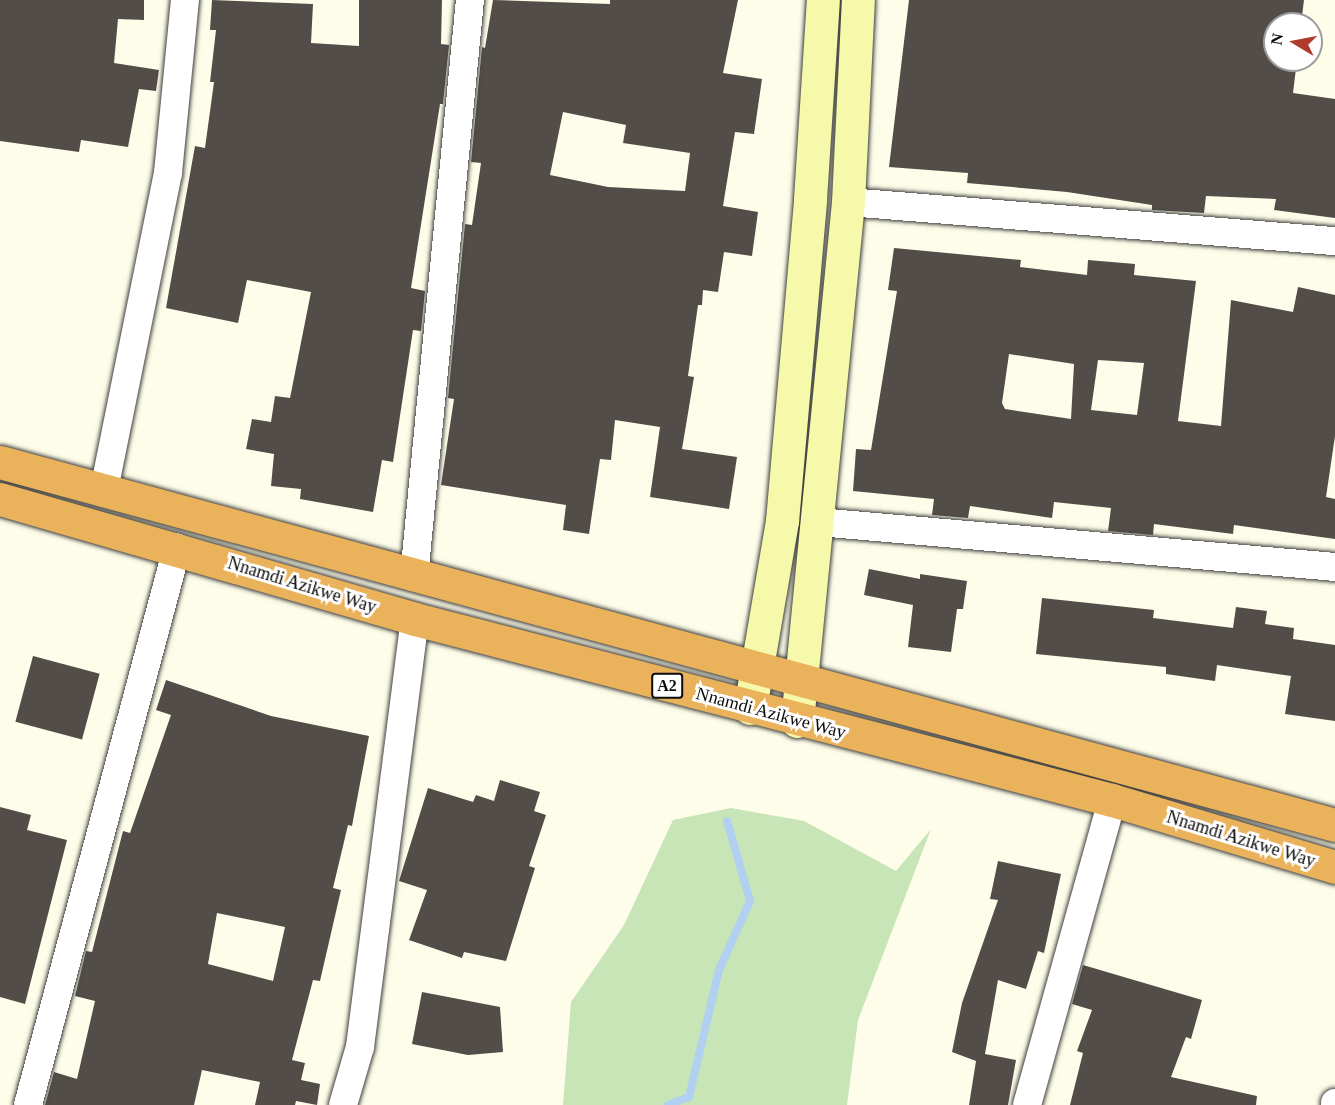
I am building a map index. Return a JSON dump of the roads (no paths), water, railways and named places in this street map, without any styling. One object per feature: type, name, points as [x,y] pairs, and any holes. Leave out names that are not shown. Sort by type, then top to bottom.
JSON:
[{"type":"highway","name":"Nnamdi Azikwe Way","points":[[0,462],[414,577],[799,678],[1335,825]]},
{"type":"highway","name":"Nnamdi Azikwe Way","points":[[0,499],[177,548],[415,619],[797,721],[1112,800],[1335,867]]},
{"type":"street","points":[[104,490],[168,173],[184,0]]},
{"type":"street","points":[[414,577],[470,0]]},
{"type":"street","points":[[750,708],[782,521],[810,199],[823,0]]},
{"type":"street","points":[[797,721],[799,678],[818,522],[848,201],[858,0]]},
{"type":"street","points":[[848,201],[1335,241]]},
{"type":"street","points":[[818,522],[1335,567]]},
{"type":"street","points":[[28,1105],[177,548]]},
{"type":"street","points":[[343,1105],[360,1047],[415,619]]},
{"type":"street","points":[[1027,1105],[1112,800]]},
{"type":"waterway","points":[[668,1105],[689,1097],[719,970],[750,901],[727,821]]}]
